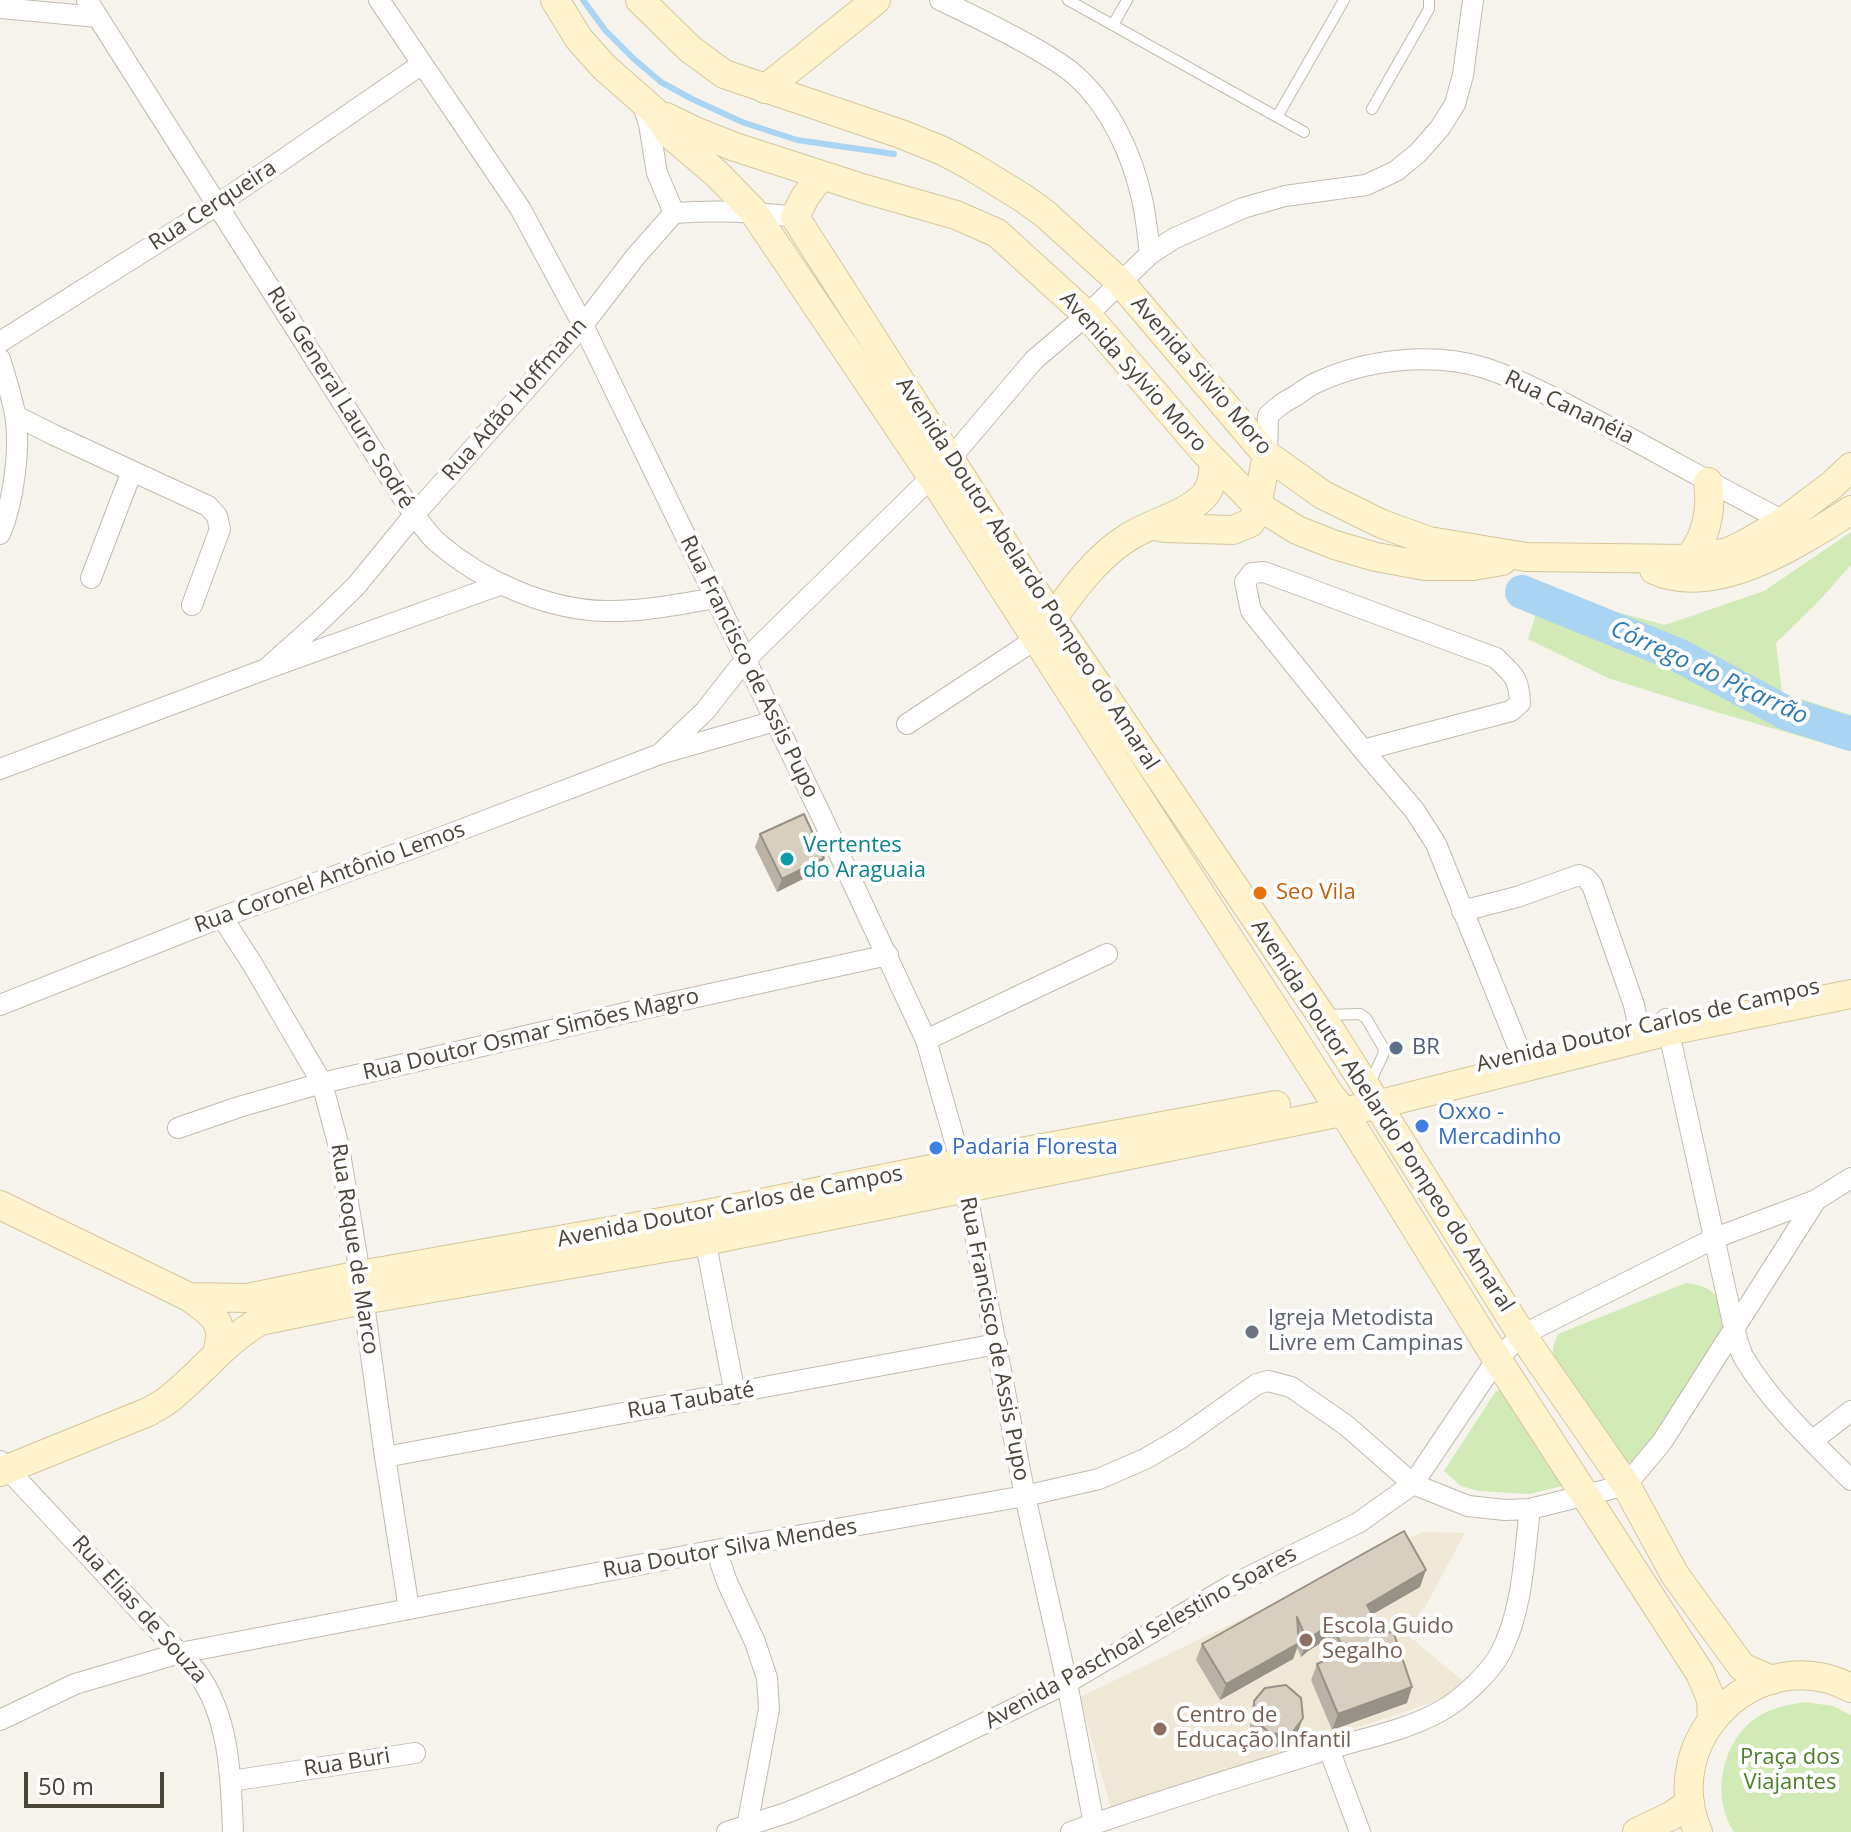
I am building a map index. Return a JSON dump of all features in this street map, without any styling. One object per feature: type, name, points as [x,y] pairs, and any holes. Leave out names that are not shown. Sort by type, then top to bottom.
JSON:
[{"type":"main road","points":[[555,0],[579,39],[604,67],[648,106]]},
{"type":"main road","name":"Avenida Silvio Moro","points":[[640,0],[690,49],[724,74],[901,134],[971,166],[1023,198],[1044,213],[1121,283],[1267,455],[1323,495],[1382,524],[1429,541],[1526,557],[1688,559],[1728,552],[1792,531],[1851,467]]},
{"type":"main road","points":[[765,89],[876,0]]},
{"type":"main road","name":"Avenida Sylvio Moro","points":[[648,106],[697,132],[735,147],[956,215],[997,233],[1087,315],[1214,461],[1257,505],[1297,530],[1335,545],[1425,566],[1473,566],[1526,557]]},
{"type":"main road","name":"Avenida Doutor Abelardo Pompeo do Amaral","points":[[648,106],[670,134],[717,174],[753,211],[941,468]]},
{"type":"main road","points":[[795,217],[821,175]]},
{"type":"main road","name":"Avenida Doutor Abelardo Pompeo do Amaral","points":[[795,217],[941,468],[1044,629],[1204,897],[1700,1673],[1711,1699],[1712,1720]]},
{"type":"main road","points":[[1151,525],[1233,530],[1250,523],[1255,516],[1267,455]]},
{"type":"main road","points":[[1044,629],[1113,547],[1187,509],[1204,496],[1213,482],[1214,461]]},
{"type":"main road","points":[[1688,559],[1696,550],[1705,528],[1711,501],[1708,482]]},
{"type":"main road","points":[[1631,560],[1667,576],[1693,579],[1714,576],[1751,565],[1792,531],[1851,510]]},
{"type":"main road","name":"Avenida Doutor Abelardo Pompeo do Amaral","points":[[1044,629],[1231,881],[1321,1015],[1522,1335],[1626,1485],[1675,1575],[1742,1667],[1772,1680]]},
{"type":"main road","points":[[1204,897],[1231,881]]},
{"type":"main road","name":"Avenida Doutor Carlos de Campos","points":[[0,1205],[189,1297],[247,1298],[362,1287],[703,1228],[1372,1098],[1851,981]]},
{"type":"main road","name":"Avenida Doutor Carlos de Campos","points":[[1372,1098],[1521,1054],[1638,1025],[1668,1025],[1851,994]]},
{"type":"main road","name":"Avenida Doutor Carlos de Campos","points":[[217,1354],[260,1321],[362,1287]]},
{"type":"main road","points":[[2,1467],[148,1412],[169,1399],[217,1354],[221,1332],[216,1320],[189,1297]]},
{"type":"main road","points":[[1698,1832],[1692,1818],[1688,1787],[1693,1757],[1700,1737],[1729,1702],[1750,1688],[1797,1676],[1820,1678],[1851,1688]]},
{"type":"main road","points":[[1637,1832],[1690,1803]]},
{"type":"street","name":"Rua Francisco de Assis Pupo","points":[[379,0],[520,208],[583,325],[888,955],[926,1040],[963,1176],[1025,1496],[1067,1683],[1094,1824]]},
{"type":"street","points":[[940,0],[1056,60],[1090,90],[1110,119],[1131,165],[1142,199],[1150,254]]},
{"type":"street","name":"Rua Coronel Antônio Lemos","points":[[660,754],[705,711],[745,660],[941,468],[1034,360],[1087,315],[1150,254],[1175,238],[1243,208],[1285,196],[1366,185],[1396,171],[1418,153],[1440,128],[1455,104],[1463,75],[1473,0]]},
{"type":"street","points":[[0,8],[93,8]]},
{"type":"street","name":"Rua General Lauro Sodré","points":[[93,8],[414,515],[435,541],[464,563],[502,584],[540,599],[604,611],[646,610],[716,598]]},
{"type":"street","name":"Rua Cerqueira","points":[[0,342],[217,205],[422,64]]},
{"type":"street","points":[[648,106],[657,173],[674,213],[723,210],[795,217]]},
{"type":"street","name":"Rua Adão Hoffmann","points":[[266,669],[356,586],[414,515],[583,325],[674,213]]},
{"type":"street","points":[[0,359],[16,416],[17,457],[7,519],[0,534]]},
{"type":"street","name":"Rua Cananéia","points":[[1267,455],[1268,416],[1277,405],[1314,383],[1367,365],[1406,359],[1448,362],[1482,367],[1523,382],[1672,460],[1792,531]]},
{"type":"street","points":[[16,416],[208,506],[217,516],[220,529],[192,605]]},
{"type":"street","points":[[91,578],[132,471]]},
{"type":"street","points":[[1363,750],[1511,711],[1520,703],[1520,686],[1496,658],[1264,572],[1252,573],[1245,582],[1251,611],[1363,750],[1415,811],[1436,844],[1521,1054]]},
{"type":"street","name":"Rua Adão Hoffmann","points":[[0,769],[502,584]]},
{"type":"street","points":[[907,724],[1044,629]]},
{"type":"street","name":"Rua Coronel Antônio Lemos","points":[[0,1005],[222,917],[660,754],[775,721]]},
{"type":"street","points":[[1462,911],[1517,897],[1579,875],[1586,878],[1592,885],[1634,1005],[1638,1025]]},
{"type":"street","name":"Rua Roque de Marco","points":[[222,917],[322,1083],[339,1147],[409,1609]]},
{"type":"street","points":[[926,1040],[1107,954]]},
{"type":"street","name":"Rua Doutor Osmar Simões Magro","points":[[178,1128],[322,1083],[888,955]]},
{"type":"street","points":[[1668,1025],[1734,1328],[1743,1356],[1774,1398],[1851,1480]]},
{"type":"street","name":"Avenida Paschoal Selestino Soares","points":[[727,1832],[789,1812],[853,1785],[1067,1683],[1230,1586],[1358,1523],[1413,1484],[1497,1359],[1522,1335],[1715,1238],[1816,1200],[1851,1178]]},
{"type":"street","name":"Avenida Paschoal Selestino Soares","points":[[1626,1485],[1662,1442],[1816,1200]]},
{"type":"street","points":[[703,1228],[735,1394]]},
{"type":"street","name":"Rua Taubaté","points":[[385,1457],[997,1344]]},
{"type":"street","name":"Rua Doutor Silva Mendes","points":[[0,1720],[75,1684],[180,1653],[716,1550],[1025,1496],[1099,1479],[1145,1459],[1181,1438],[1257,1384],[1268,1381],[1291,1387],[1336,1418],[1413,1484]]},
{"type":"street","points":[[1812,1441],[1851,1411]]},
{"type":"street","name":"Rua Elias de Souza","points":[[2,1467],[90,1554],[209,1687],[220,1716],[231,1781],[233,1832]]},
{"type":"street","points":[[1413,1484],[1468,1506],[1505,1510],[1530,1509],[1626,1485]]},
{"type":"street","points":[[1071,1832],[1395,1730],[1442,1711],[1479,1681],[1500,1654],[1519,1595],[1530,1509]]},
{"type":"street","points":[[716,1550],[767,1678],[769,1709],[747,1826]]},
{"type":"street","points":[[1329,1749],[1360,1832]]},
{"type":"street","name":"Rua Buri","points":[[231,1781],[415,1753]]},
{"type":"lane","points":[[1068,0],[1304,132]]},
{"type":"lane","points":[[1113,25],[1127,0]]},
{"type":"lane","points":[[1277,117],[1344,0]]},
{"type":"lane","points":[[1372,109],[1429,9],[1429,0]]},
{"type":"shaded area","name":"Escola Guido Segalho","points":[[1422,1532],[1465,1533],[1425,1607],[1403,1631],[1463,1681],[1441,1699],[1111,1809],[1080,1697]]},
{"type":"green space","points":[[1851,532],[1851,565],[1776,643],[1782,693],[1851,715],[1851,751],[1608,678],[1528,639],[1543,592],[1665,625],[1764,591]]},
{"type":"green space","points":[[1686,1283],[1707,1288],[1719,1299],[1723,1315],[1722,1336],[1636,1462],[1627,1462],[1556,1362],[1553,1351],[1555,1341],[1558,1334]]},
{"type":"green space","points":[[1510,1389],[1574,1483],[1530,1494],[1479,1491],[1461,1486],[1444,1471],[1496,1391]]},
{"type":"green space","name":"Praça dos Viajantes","points":[[1805,1702],[1833,1706],[1851,1715],[1851,1832],[1734,1832],[1727,1818],[1721,1788],[1733,1743],[1759,1716]]},
{"type":"building","name":"Vertentes do Araguaia","points":[[804,814],[824,858],[782,879],[760,834]]},
{"type":"building","points":[[1404,1531],[1426,1570],[1367,1605],[1384,1635],[1393,1631],[1412,1687],[1338,1714],[1317,1664],[1346,1651],[1330,1625],[1307,1641],[1297,1617],[1299,1643],[1226,1684],[1202,1644]]},
{"type":"building","points":[[1286,1685],[1301,1698],[1303,1718],[1292,1733],[1271,1734],[1255,1720],[1254,1701],[1265,1688]]},
{"type":"waterway","name":"Córrego do Piçarrão","points":[[583,0],[605,30],[634,59],[661,82],[692,99],[742,122],[797,140],[894,154]]},
{"type":"waterway","name":"Córrego do Piçarrão","points":[[1522,592],[1678,655],[1786,713],[1851,734]]},
{"type":"place","name":"Vertentes do Araguaia","points":[[787,859]]},
{"type":"place","name":"Seo Vila","points":[[1260,893]]},
{"type":"place","name":"BR","points":[[1396,1048]]},
{"type":"place","name":"Oxxo - Mercadinho","points":[[1422,1126]]},
{"type":"place","name":"Padaria Floresta","points":[[936,1148]]},
{"type":"place","name":"Igreja Metodista Livre em Campinas","points":[[1252,1332]]},
{"type":"place","name":"Escola Guido Segalho","points":[[1306,1640]]},
{"type":"place","name":"Centro de Educação Infantil","points":[[1160,1729]]}]
